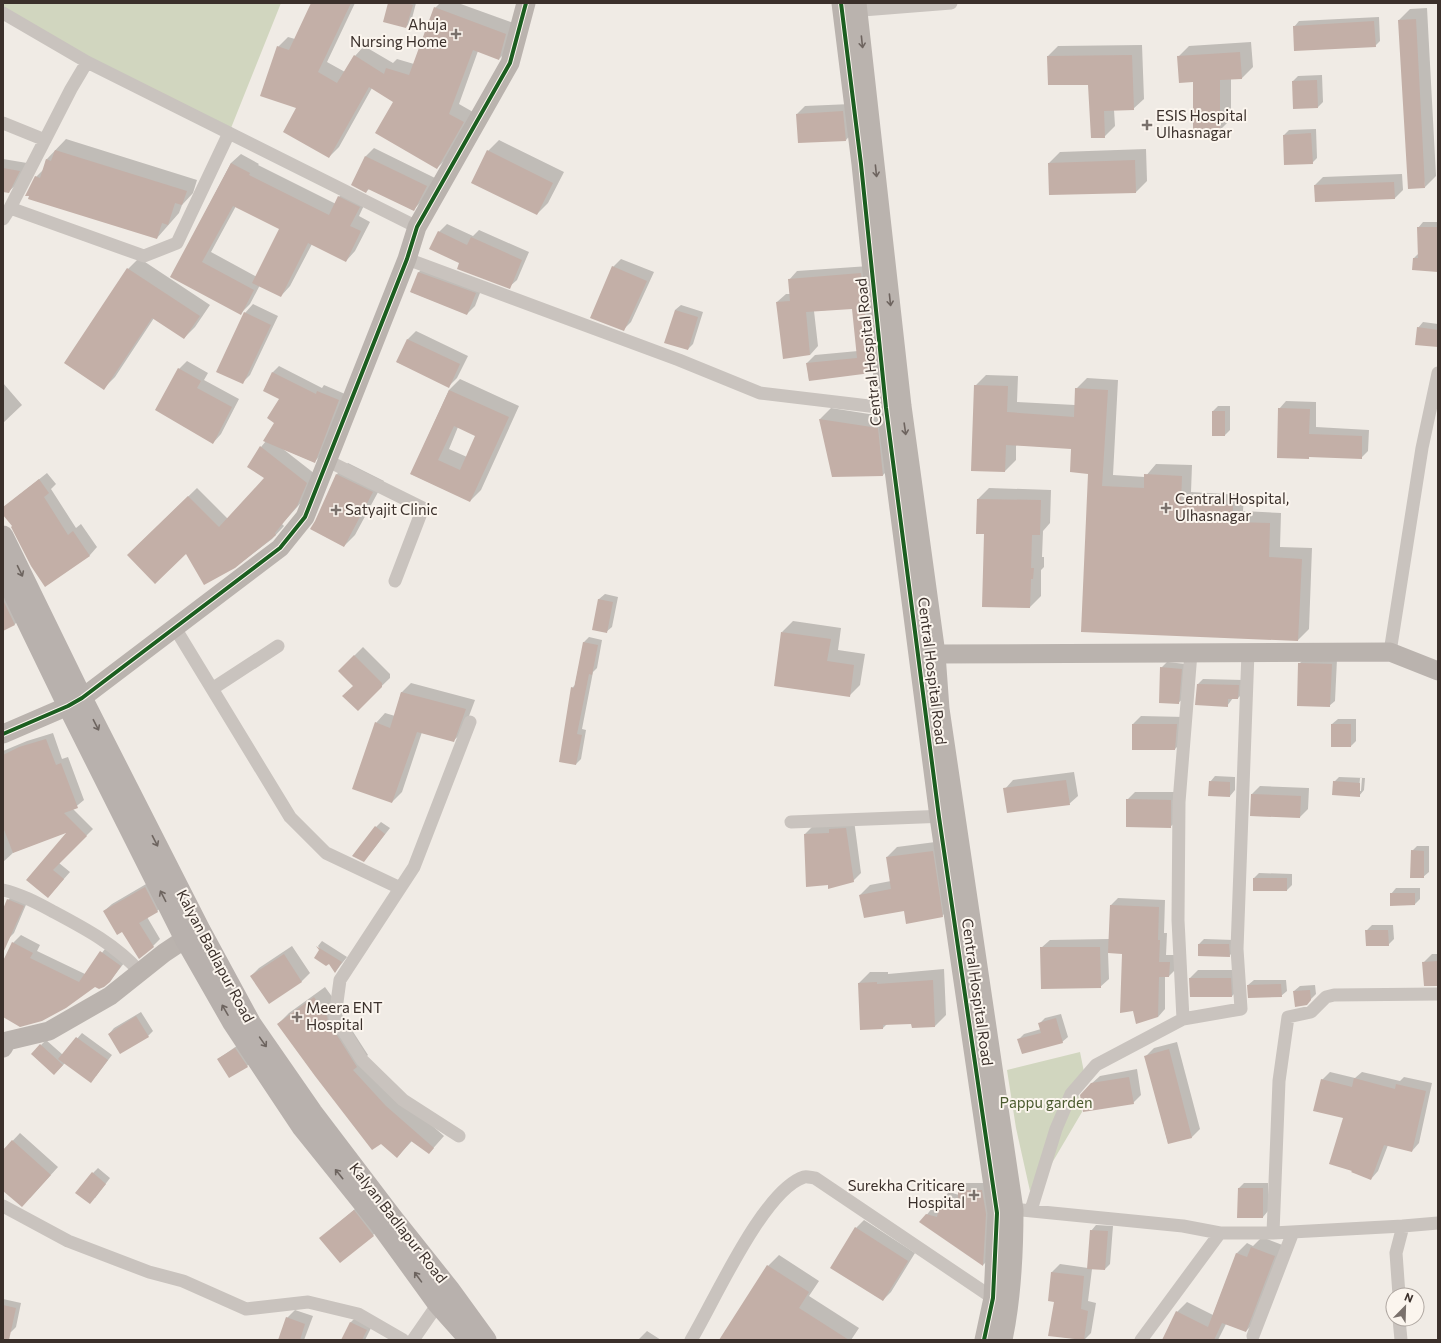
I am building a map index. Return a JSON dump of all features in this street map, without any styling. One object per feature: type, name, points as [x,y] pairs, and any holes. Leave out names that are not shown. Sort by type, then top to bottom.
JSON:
[{"type":"main road","name":"Kalyan Badlapur Road","points":[[3,536],[75,702]]},
{"type":"main road","name":"Kalyan Badlapur Road","points":[[3,572],[75,702],[192,935],[233,1023],[302,1127],[380,1224],[444,1296],[486,1340]]},
{"type":"main road","name":"Kalyan Badlapur Road","points":[[444,1296],[470,1340]]},
{"type":"street","points":[[3,734],[75,702],[280,548],[305,517],[407,259],[418,227],[510,63],[526,3]]},
{"type":"street","points":[[850,7],[951,3]]},
{"type":"street","name":"Central Hospital Road","points":[[850,7],[894,407],[927,656],[940,709],[947,816],[1014,1211],[1010,1302],[1004,1340]]},
{"type":"street","points":[[3,13],[87,62],[418,227]]},
{"type":"street","points":[[3,219],[71,89],[87,62]]},
{"type":"street","points":[[3,123],[45,140]]},
{"type":"street","points":[[10,208],[144,256],[177,243],[229,132]]},
{"type":"street","points":[[407,259],[679,360],[760,393],[894,407]]},
{"type":"street","points":[[1390,652],[1422,448],[1438,373]]},
{"type":"street","points":[[328,461],[423,508],[395,581]]},
{"type":"street","points":[[175,628],[290,817],[326,853],[400,888]]},
{"type":"street","points":[[212,689],[278,646]]},
{"type":"street","points":[[1248,652],[1237,949],[1241,1009],[1183,1019],[1096,1065],[1070,1094],[1056,1129],[1014,1211],[1183,1226],[1220,1233],[1273,1234],[1438,1223]]},
{"type":"street","points":[[927,656],[1248,652],[1390,652],[1438,671]]},
{"type":"street","points":[[1183,1019],[1178,920],[1178,802],[1191,653]]},
{"type":"street","points":[[458,1136],[398,1095],[362,1060],[335,1017],[340,980],[414,868],[470,722]]},
{"type":"street","points":[[791,822],[947,816]]},
{"type":"street","points":[[3,890],[36,902],[104,939],[128,959],[140,972]]},
{"type":"street","points":[[4,1043],[49,1032],[110,996],[140,972],[192,935]]},
{"type":"street","points":[[1273,1234],[1279,1082],[1288,1017],[1311,1012],[1326,997],[1334,995],[1438,994]]},
{"type":"street","points":[[691,1340],[754,1225],[780,1193],[793,1182],[805,1176],[815,1178],[993,1298]]},
{"type":"street","points":[[3,1206],[68,1241],[149,1272],[184,1281],[246,1309],[308,1302],[358,1314],[403,1340]]},
{"type":"street","name":"Central Hospital Road","points":[[984,1340],[1014,1211]]},
{"type":"street","points":[[1398,1287],[1396,1253],[1403,1226]]},
{"type":"street","points":[[1253,1336],[1293,1232]]},
{"type":"street","points":[[1141,1340],[1220,1233]]},
{"type":"street","points":[[412,1340],[444,1296]]},
{"type":"street","points":[[1400,1327],[1401,1340]]},
{"type":"green space","points":[[3,3],[281,3],[229,133],[3,10]]},
{"type":"green space","name":"Pappu garden","points":[[1080,1052],[1086,1082],[1076,1084],[1082,1112],[1049,1168],[1030,1191],[1016,1128],[1007,1070]]},
{"type":"building","points":[[311,3],[351,3],[318,72],[337,83],[354,55],[384,74],[386,68],[409,75],[434,7],[506,34],[499,60],[473,50],[449,114],[464,122],[437,169],[375,133],[393,102],[369,87],[329,158],[283,132],[296,108],[260,96],[277,46],[289,50]]},
{"type":"building","points":[[388,3],[405,3],[413,5],[406,28],[383,22]]},
{"type":"building","points":[[1416,19],[1425,188],[1408,189],[1398,20]]},
{"type":"building","points":[[1374,21],[1376,47],[1294,51],[1293,26]]},
{"type":"building","points":[[1240,52],[1242,79],[1220,80],[1220,131],[1193,131],[1193,82],[1179,83],[1177,56]]},
{"type":"building","points":[[1132,55],[1134,110],[1104,111],[1105,138],[1091,138],[1088,85],[1048,85],[1047,56]]},
{"type":"building","points":[[1317,80],[1318,108],[1293,109],[1292,81]]},
{"type":"building","points":[[843,111],[846,141],[798,143],[796,114]]},
{"type":"building","points":[[1311,133],[1313,164],[1284,165],[1283,135]]},
{"type":"building","points":[[55,150],[187,191],[182,205],[175,203],[168,225],[162,223],[157,239],[28,199],[29,196],[25,196],[35,176],[40,178],[46,159],[51,161]]},
{"type":"building","points":[[487,150],[553,183],[537,215],[471,183]]},
{"type":"building","points":[[365,156],[427,186],[414,211],[368,189],[366,193],[351,185]]},
{"type":"building","points":[[1135,160],[1136,193],[1049,195],[1048,163]]},
{"type":"building","points":[[231,163],[250,173],[249,175],[329,215],[338,196],[360,207],[350,226],[361,231],[346,262],[308,243],[281,297],[252,283],[279,229],[233,206],[202,262],[254,290],[241,315],[170,277]]},
{"type":"building","points":[[3,168],[20,171],[9,193],[3,192]]},
{"type":"building","points":[[1394,182],[1395,199],[1315,202],[1314,185]]},
{"type":"building","points":[[1417,227],[1438,227],[1438,272],[1412,270],[1413,258],[1418,258]]},
{"type":"building","points":[[438,231],[467,245],[471,237],[522,260],[510,289],[457,269],[459,263],[429,249]]},
{"type":"building","points":[[612,266],[647,281],[624,331],[590,318]]},
{"type":"building","points":[[127,268],[200,316],[184,339],[152,318],[104,390],[64,363]]},
{"type":"building","points":[[418,272],[476,293],[467,315],[410,292]]},
{"type":"building","points":[[861,273],[871,373],[809,381],[806,363],[857,358],[852,309],[806,312],[810,355],[783,359],[776,302],[790,301],[788,279]]},
{"type":"building","points":[[675,310],[698,317],[688,350],[664,343]]},
{"type":"building","points":[[244,312],[271,325],[243,384],[216,372]]},
{"type":"building","points":[[1417,327],[1438,330],[1438,347],[1415,345]]},
{"type":"building","points":[[407,339],[460,364],[449,388],[396,362]]},
{"type":"building","points":[[178,368],[201,381],[197,388],[232,407],[213,444],[155,410]]},
{"type":"building","points":[[272,372],[316,394],[317,391],[339,400],[315,463],[263,441],[274,423],[267,418],[279,399],[263,391]]},
{"type":"building","points":[[974,385],[1008,386],[1007,412],[1074,417],[1075,388],[1108,390],[1102,486],[1144,488],[1144,474],[1182,476],[1181,503],[1233,505],[1232,522],[1270,523],[1269,557],[1302,559],[1298,641],[1081,632],[1088,474],[1070,472],[1071,449],[1006,445],[1005,472],[971,471]]},
{"type":"building","points":[[449,390],[509,417],[470,502],[410,474]],"holes":[[[454,426],[475,436],[460,470],[438,460]]]},
{"type":"building","points":[[1278,408],[1310,409],[1309,434],[1362,436],[1362,459],[1309,457],[1309,459],[1277,458]]},
{"type":"building","points":[[1212,411],[1225,411],[1225,436],[1212,436]]},
{"type":"building","points":[[819,419],[878,428],[883,476],[832,477]]},
{"type":"building","points":[[260,446],[307,483],[297,506],[275,533],[276,535],[235,568],[204,585],[186,554],[155,584],[127,555],[188,496],[219,527],[264,478],[247,467]]},
{"type":"building","points":[[336,474],[373,492],[344,547],[310,529]]},
{"type":"building","points":[[39,479],[49,493],[44,497],[68,535],[73,531],[90,556],[45,587],[31,566],[11,527],[12,526],[3,515],[3,507]]},
{"type":"building","points":[[977,499],[1041,500],[1040,535],[1032,535],[1031,568],[1034,568],[1033,579],[1031,579],[1030,608],[982,607],[984,534],[976,534]]},
{"type":"building","points":[[598,599],[613,602],[607,633],[592,630]]},
{"type":"building","points":[[3,600],[15,625],[3,631]]},
{"type":"building","points":[[781,632],[831,639],[827,661],[854,665],[850,697],[774,686]]},
{"type":"building","points":[[583,642],[598,645],[592,675],[589,674],[577,734],[582,735],[576,765],[559,762],[571,687],[574,688]]},
{"type":"building","points":[[354,655],[382,683],[382,687],[358,711],[342,696],[353,686],[338,671]]},
{"type":"building","points":[[1298,663],[1332,664],[1330,707],[1297,706]]},
{"type":"building","points":[[1160,667],[1182,669],[1179,704],[1159,703]]},
{"type":"building","points":[[1197,684],[1239,685],[1238,699],[1228,699],[1228,707],[1195,705]]},
{"type":"building","points":[[401,692],[466,709],[454,742],[417,732],[392,803],[352,789],[375,722],[390,728]]},
{"type":"building","points":[[1132,724],[1177,724],[1175,750],[1132,750]]},
{"type":"building","points":[[1331,724],[1351,724],[1351,747],[1331,747]]},
{"type":"building","points":[[46,739],[56,765],[61,763],[78,808],[64,813],[87,836],[53,870],[64,879],[48,898],[26,880],[66,833],[13,853],[3,827],[3,755],[19,747]]},
{"type":"building","points":[[1066,780],[1070,805],[1007,813],[1003,788]]},
{"type":"building","points":[[1209,781],[1230,782],[1230,797],[1208,796]]},
{"type":"building","points":[[1333,781],[1360,783],[1360,797],[1332,795]]},
{"type":"building","points":[[1251,794],[1301,796],[1300,818],[1250,816]]},
{"type":"building","points":[[1126,799],[1171,800],[1171,828],[1126,827]]},
{"type":"building","points":[[375,826],[385,834],[364,862],[352,856]]},
{"type":"building","points":[[846,828],[854,882],[828,889],[828,885],[806,887],[804,834],[829,833],[829,829]]},
{"type":"building","points":[[1411,850],[1424,851],[1424,878],[1410,878]]},
{"type":"building","points":[[933,851],[943,917],[906,924],[904,911],[864,918],[859,895],[891,889],[886,857]]},
{"type":"building","points":[[1253,878],[1287,878],[1287,891],[1253,891]]},
{"type":"building","points":[[145,887],[158,912],[139,923],[154,947],[139,959],[122,932],[117,935],[103,911]]},
{"type":"building","points":[[1390,893],[1415,893],[1415,905],[1390,906]]},
{"type":"building","points":[[7,899],[24,906],[3,953],[3,909]]},
{"type":"building","points":[[1110,905],[1159,907],[1159,962],[1170,962],[1169,977],[1159,977],[1158,1017],[1136,1024],[1133,1011],[1120,1013],[1122,954],[1108,953]]},
{"type":"building","points":[[1365,930],[1388,930],[1389,946],[1366,946]]},
{"type":"building","points":[[12,942],[33,953],[30,958],[79,982],[100,951],[121,966],[110,982],[104,987],[99,989],[95,987],[66,1008],[42,1021],[20,1027],[3,1017],[3,961]]},
{"type":"building","points":[[1198,944],[1229,944],[1230,957],[1198,956]]},
{"type":"building","points":[[316,946],[342,962],[335,973],[329,964],[326,966],[314,958],[319,950]]},
{"type":"building","points":[[1040,947],[1100,947],[1101,988],[1041,989]]},
{"type":"building","points":[[284,954],[302,982],[269,1004],[250,976]]},
{"type":"building","points":[[1438,961],[1438,986],[1424,986],[1422,962]]},
{"type":"building","points":[[1189,978],[1231,978],[1232,997],[1190,997]]},
{"type":"building","points":[[933,980],[935,1027],[912,1028],[911,1024],[883,1025],[883,1029],[860,1030],[858,983],[877,982],[877,984]]},
{"type":"building","points":[[1281,984],[1282,997],[1248,998],[1247,985]]},
{"type":"building","points":[[1310,990],[1311,1000],[1307,1005],[1295,1007],[1293,991]]},
{"type":"building","points":[[314,997],[357,1067],[353,1070],[386,1106],[434,1148],[429,1154],[411,1141],[397,1158],[381,1144],[372,1150],[315,1076],[277,1024]]},
{"type":"building","points":[[136,1016],[149,1037],[120,1054],[108,1034]]},
{"type":"building","points":[[1056,1018],[1063,1043],[1022,1054],[1017,1039],[1041,1033],[1038,1023]]},
{"type":"building","points":[[76,1037],[108,1060],[91,1083],[58,1059]]},
{"type":"building","points":[[40,1044],[63,1065],[54,1075],[31,1054]]},
{"type":"building","points":[[235,1048],[248,1067],[229,1078],[217,1059]]},
{"type":"building","points":[[1169,1049],[1192,1138],[1168,1144],[1144,1056]]},
{"type":"building","points":[[1129,1077],[1134,1104],[1083,1112],[1080,1095],[1091,1083]]},
{"type":"building","points":[[1354,1078],[1395,1089],[1396,1084],[1426,1091],[1412,1152],[1384,1145],[1371,1180],[1351,1172],[1352,1171],[1329,1164],[1343,1118],[1313,1111],[1321,1079],[1352,1087]]},
{"type":"building","points":[[12,1140],[51,1175],[22,1207],[3,1191],[3,1150]]},
{"type":"building","points":[[92,1172],[106,1184],[90,1204],[75,1193]]},
{"type":"building","points":[[1238,1188],[1263,1188],[1263,1218],[1237,1218]]},
{"type":"building","points":[[958,1190],[982,1190],[986,1214],[983,1266],[919,1222],[926,1214],[937,1217],[941,1199],[958,1202]]},
{"type":"building","points":[[354,1210],[374,1236],[340,1263],[319,1238]]},
{"type":"building","points":[[855,1227],[908,1261],[883,1301],[830,1268]]},
{"type":"building","points":[[1090,1230],[1108,1231],[1105,1270],[1087,1269]]},
{"type":"building","points":[[1251,1247],[1275,1256],[1246,1332],[1222,1323],[1214,1340],[1162,1340],[1176,1311],[1208,1327],[1236,1253],[1247,1257]]},
{"type":"building","points":[[767,1265],[809,1292],[799,1308],[849,1340],[719,1340]]},
{"type":"building","points":[[1051,1272],[1084,1276],[1081,1309],[1088,1311],[1084,1340],[1048,1336],[1054,1302],[1048,1301]]},
{"type":"building","points":[[3,1305],[16,1308],[9,1340],[3,1340]]},
{"type":"building","points":[[286,1317],[305,1324],[300,1340],[278,1340]]},
{"type":"building","points":[[350,1322],[367,1330],[362,1340],[341,1340]]},
{"type":"cycle path","points":[[3,734],[68,706],[82,698],[280,548],[305,517],[407,259],[417,227],[510,63],[526,3]]},
{"type":"cycle path","points":[[841,3],[861,164],[886,408],[939,817],[997,1213],[993,1298],[984,1340]]},
{"type":"place","name":"Ahuja Nursing Home","points":[[456,34]]},
{"type":"place","name":"ESIS Hospital Ulhasnagar","points":[[1147,125]]},
{"type":"place","name":"Central Hospital, Ulhasnagar","points":[[1166,508]]},
{"type":"place","name":"Satyajit Clinic","points":[[336,510]]},
{"type":"place","name":"Meera ENT Hospital","points":[[297,1017]]},
{"type":"place","name":"Surekha Criticare Hospital","points":[[974,1195]]}]
